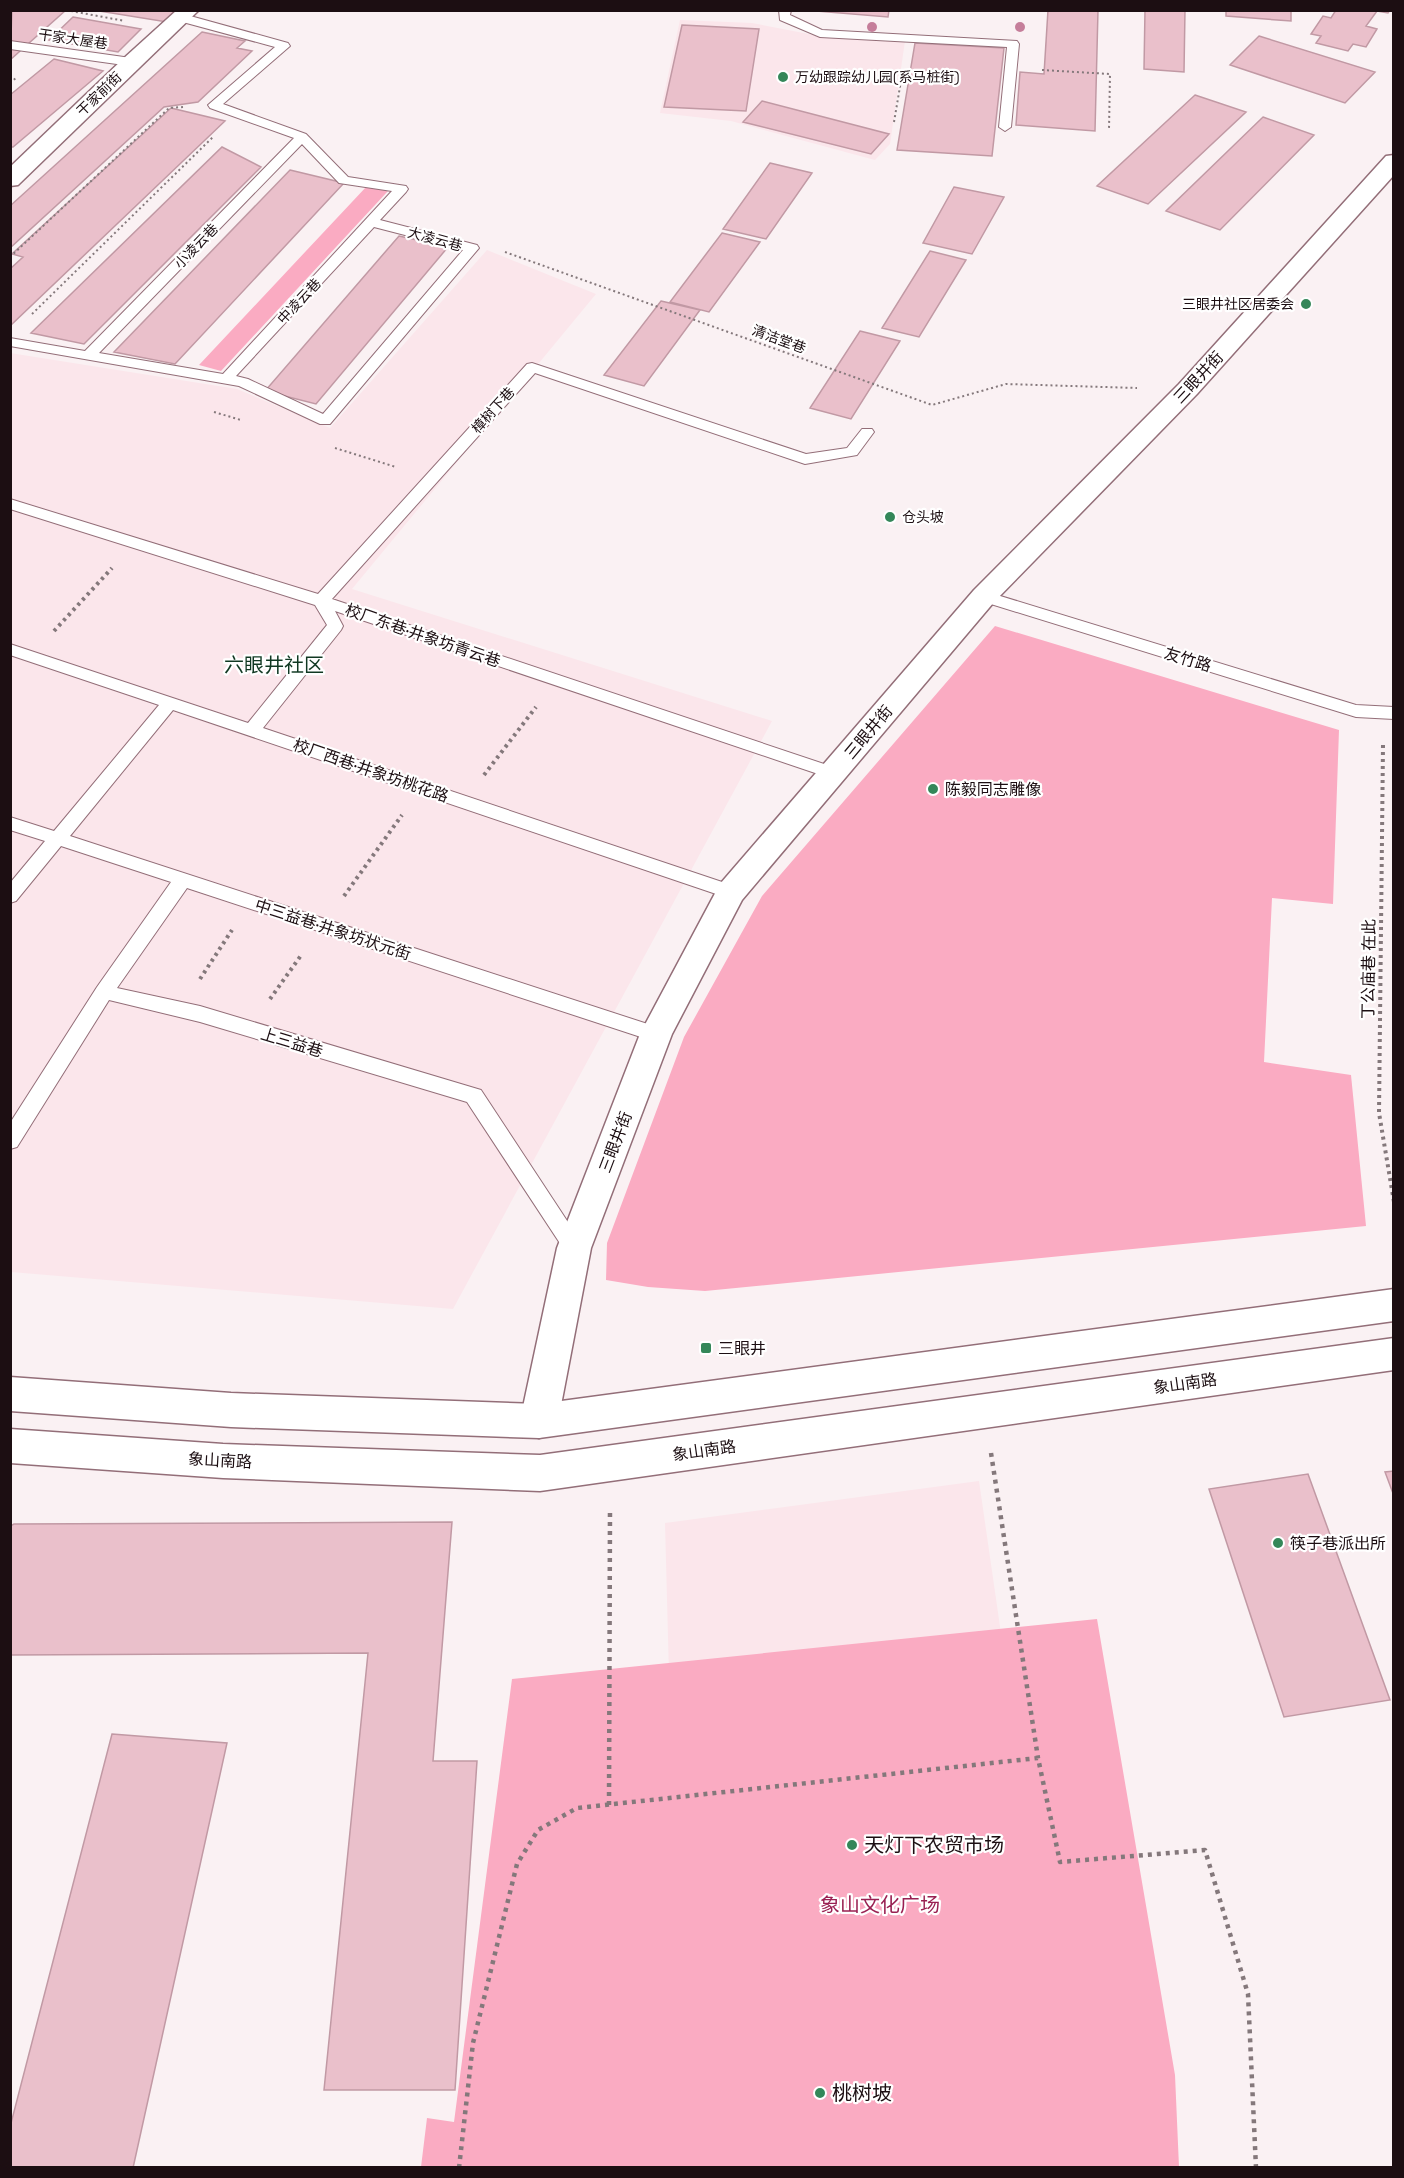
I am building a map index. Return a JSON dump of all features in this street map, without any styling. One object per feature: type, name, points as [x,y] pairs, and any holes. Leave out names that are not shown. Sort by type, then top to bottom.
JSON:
[{"type":"street","name":"干家前街","points":[[10,180],[131,62],[181,19]]},
{"type":"street","name":"三眼井街","points":[[539,1422],[574,1248],[656,1034],[731,892],[984,596],[1188,389],[1394,161]]},
{"type":"street","points":[[10,1394],[231,1410],[539,1422],[1394,1305]]},
{"type":"street","name":"象山南路","points":[[10,1446],[223,1461],[540,1473],[1394,1354]]},
{"type":"lane","points":[[785,10],[784,17],[820,33],[1013,44],[1005,127]]},
{"type":"lane","points":[[181,19],[284,46],[214,105]]},
{"type":"lane","name":"干家大屋巷","points":[[10,45],[131,62]]},
{"type":"lane","points":[[214,105],[302,137],[344,180],[401,189],[371,222]]},
{"type":"lane","name":"小凌云巷","points":[[89,356],[302,137]]},
{"type":"lane","name":"大凌云巷","points":[[10,342],[243,382],[325,421],[472,248],[371,222]]},
{"type":"lane","name":"中凌云巷","points":[[226,379],[371,222]]},
{"type":"lane","name":"樟树下巷","points":[[321,601],[532,367],[805,459],[852,452],[867,432]]},
{"type":"lane","name":"校厂东巷·井象坊青云巷","points":[[10,504],[321,601],[833,773]]},
{"type":"lane","name":"友竹路","points":[[984,596],[1356,711],[1394,713]]},
{"type":"lane","points":[[252,730],[335,626],[321,601]]},
{"type":"lane","name":"校厂西巷·井象坊桃花路","points":[[10,649],[731,892]]},
{"type":"lane","points":[[10,896],[170,703]]},
{"type":"lane","name":"中三益巷·井象坊状元街","points":[[10,823],[656,1034]]},
{"type":"lane","points":[[12,1140],[104,992],[183,879]]},
{"type":"lane","name":"上三益巷","points":[[104,992],[180,1009],[474,1096],[574,1248]]},
{"type":"path","points":[[71,11],[181,19]]},
{"type":"path","points":[[894,122],[909,38]]},
{"type":"path","points":[[1011,68],[1110,74],[1109,129]]},
{"type":"path","points":[[10,257],[169,108],[214,105]]},
{"type":"path","points":[[27,320],[237,113]]},
{"type":"path","name":"清洁堂巷","points":[[497,249],[932,405],[1005,384],[1188,389]]},
{"type":"path","points":[[30,656],[136,543]]},
{"type":"path","points":[[463,802],[556,680]]},
{"type":"path","name":"丁公庙巷 在此","points":[[1384,736],[1379,1113],[1394,1202]]},
{"type":"path","points":[[180,1009],[251,902]]},
{"type":"path","points":[[985,1411],[1038,1758],[1060,1862],[1205,1850],[1248,1994],[1256,2168]]},
{"type":"path","points":[[609,1805],[610,1463]]},
{"type":"path","points":[[459,2168],[473,2043],[518,1864],[538,1830],[577,1808],[1038,1758]]},
{"type":"shaded area","name":"万幼跟踪幼儿园(系马桩街)","points":[[680,20],[752,23],[814,35],[905,41],[890,144],[875,160],[731,121],[660,113]]},
{"type":"shaded area","points":[[487,250],[596,294],[352,589],[772,721],[453,1309],[11,1272],[10,353],[237,389],[330,428]]},
{"type":"shaded area","name":"天灯下农贸市场","points":[[979,1481],[1078,2167],[682,2167],[665,1523]]},
{"type":"green space","points":[[367,186],[388,191],[221,371],[199,365]]},
{"type":"green space","points":[[995,626],[1339,730],[1333,904],[1272,898],[1264,1062],[1351,1075],[1366,1226],[705,1291],[648,1287],[606,1280],[607,1243],[684,1037],[762,896]]},
{"type":"green space","name":"象山文化广场","points":[[1097,1619],[1175,2075],[1179,2167],[421,2167],[427,2118],[454,2122],[512,1679]]},
{"type":"building","points":[[12,10],[66,10],[10,60]]},
{"type":"building","points":[[93,10],[178,10],[167,22]]},
{"type":"building","points":[[804,10],[889,10],[888,17]]},
{"type":"building","points":[[1048,10],[1098,10],[1095,131],[1016,125],[1020,72],[1044,74]]},
{"type":"building","points":[[1145,10],[1185,10],[1184,72],[1144,69]]},
{"type":"building","points":[[1226,10],[1291,10],[1291,21],[1226,16]]},
{"type":"building","points":[[1336,10],[1390,10],[1388,13],[1377,11],[1366,26],[1377,29],[1366,47],[1353,44],[1348,51],[1316,43],[1321,36],[1311,34],[1323,16],[1331,18]]},
{"type":"building","points":[[73,17],[141,29],[118,52],[49,40]]},
{"type":"building","points":[[682,25],[759,29],[746,111],[664,107]]},
{"type":"building","points":[[202,32],[245,41],[237,48],[252,51],[198,102],[164,107],[10,248],[10,206]]},
{"type":"building","points":[[1259,36],[1375,72],[1345,103],[1230,65]]},
{"type":"building","points":[[915,43],[1004,48],[992,156],[897,150]]},
{"type":"building","points":[[54,59],[103,71],[13,147],[10,147],[10,95]]},
{"type":"building","points":[[1195,95],[1246,112],[1148,204],[1097,186]]},
{"type":"building","points":[[762,101],[889,134],[871,154],[743,122]]},
{"type":"building","points":[[171,108],[225,121],[10,326],[10,269],[23,257],[12,254]]},
{"type":"building","points":[[1263,117],[1314,135],[1220,230],[1166,211]]},
{"type":"building","points":[[222,147],[261,167],[84,344],[31,333]]},
{"type":"building","points":[[770,163],[812,173],[766,239],[723,229]]},
{"type":"building","points":[[290,170],[344,183],[175,364],[114,352]]},
{"type":"building","points":[[954,187],[1004,197],[972,254],[923,243]]},
{"type":"building","points":[[722,233],[760,242],[709,312],[670,302]]},
{"type":"building","points":[[399,236],[448,247],[316,404],[265,391]]},
{"type":"building","points":[[930,251],[966,260],[919,337],[882,328]]},
{"type":"building","points":[[661,301],[700,310],[644,386],[604,375]]},
{"type":"building","points":[[860,331],[900,341],[851,419],[810,408]]},
{"type":"building","points":[[1394,1471],[1394,1496],[1385,1472]]},
{"type":"building","points":[[1308,1474],[1390,1700],[1284,1717],[1209,1489]]},
{"type":"building","points":[[452,1522],[433,1761],[477,1761],[455,2090],[324,2090],[368,1653],[10,1655],[10,1526],[14,1524]]},
{"type":"building","points":[[112,1734],[227,1743],[133,2168],[10,2168],[10,2127]]},
{"type":"place","name":"万幼跟踪幼儿园(系马桩街)","points":[[783,77]]},
{"type":"place","name":"三眼井社区居委会","points":[[1306,304]]},
{"type":"place","name":"仓头坡","points":[[890,517]]},
{"type":"place","name":"陈毅同志雕像","points":[[933,789]]},
{"type":"place","name":"三眼井","points":[[706,1348]]},
{"type":"place","name":"筷子巷派出所","points":[[1278,1543]]},
{"type":"place","name":"天灯下农贸市场","points":[[852,1845]]},
{"type":"place","name":"桃树坡","points":[[820,2093]]},
{"type":"district","name":"六眼井社区","points":[[274,665]]}]
